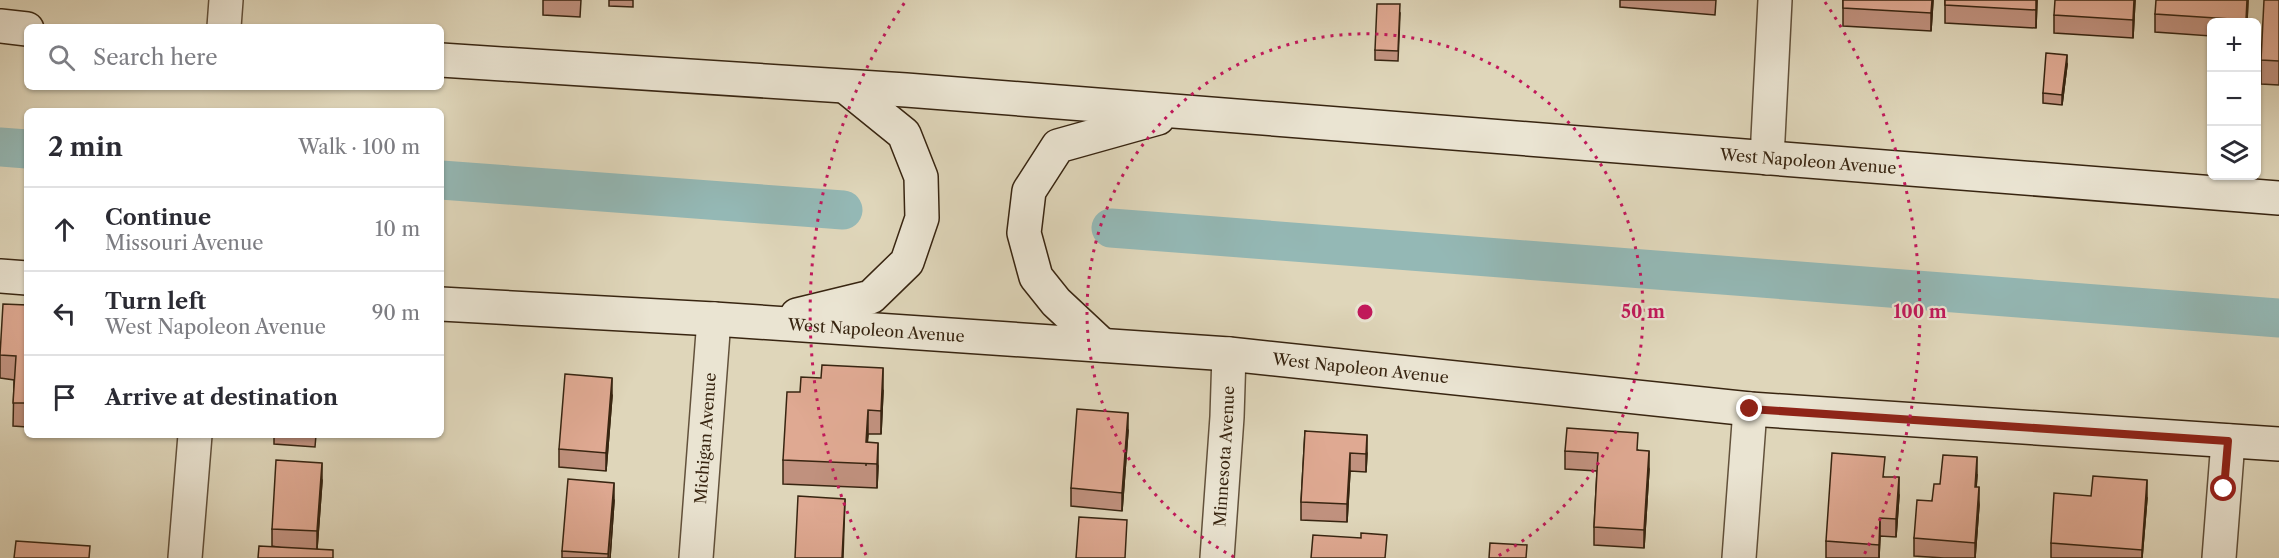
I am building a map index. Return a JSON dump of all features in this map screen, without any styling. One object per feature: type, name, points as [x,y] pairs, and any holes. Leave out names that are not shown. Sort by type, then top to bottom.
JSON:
[{"type":"main road","points":[[224,24],[226,0]]},
{"type":"main road","points":[[1767,158],[1775,0]]},
{"type":"main road","points":[[0,26],[24,29]]},
{"type":"main road","name":"West Napoleon Avenue","points":[[444,60],[1180,112],[2279,198]]},
{"type":"main road","points":[[766,322],[871,297],[907,261],[922,218],[921,177],[904,134],[846,87]]},
{"type":"main road","points":[[1102,345],[1056,302],[1036,277],[1024,233],[1029,191],[1058,146],[1180,112]]},
{"type":"main road","points":[[0,276],[24,278]]},
{"type":"main road","name":"West Napoleon Avenue","points":[[444,304],[766,322],[1229,354],[1750,409],[2279,444]]},
{"type":"main road","name":"Michigan Avenue","points":[[696,558],[714,319]]},
{"type":"main road","name":"Minnesota Avenue","points":[[1217,558],[1229,354]]},
{"type":"main road","points":[[1739,558],[1750,409]]},
{"type":"main road","points":[[185,558],[195,438]]},
{"type":"main road","points":[[2218,558],[2228,441]]},
{"type":"building","points":[[1843,0],[1932,0],[1931,13],[1843,8]]},
{"type":"building","points":[[1945,0],[2036,0],[2036,10],[1945,5]]},
{"type":"building","points":[[2055,0],[2134,0],[2133,20],[2054,15]]},
{"type":"building","points":[[2156,0],[2247,0],[2246,18],[2155,14]]},
{"type":"building","points":[[2264,0],[2279,0],[2279,61],[2261,60]]},
{"type":"building","points":[[1377,4],[1400,4],[1398,51],[1375,50]]},
{"type":"building","points":[[2046,53],[2067,55],[2062,95],[2043,93]]},
{"type":"building","points":[[3,304],[24,305],[24,403],[13,403],[16,356],[0,355]]},
{"type":"building","points":[[822,365],[883,368],[881,411],[868,410],[866,442],[878,443],[877,464],[783,460],[787,392],[800,392],[801,377],[821,378]]},
{"type":"building","points":[[565,374],[612,378],[606,453],[559,449]]},
{"type":"building","points":[[1077,409],[1128,413],[1122,493],[1071,488]]},
{"type":"building","points":[[1567,428],[1638,433],[1637,450],[1649,451],[1644,530],[1594,527],[1598,453],[1565,451]]},
{"type":"building","points":[[1305,431],[1367,435],[1366,454],[1350,453],[1347,504],[1301,502]]},
{"type":"building","points":[[1832,453],[1885,457],[1883,477],[1899,477],[1896,519],[1880,518],[1879,545],[1826,541]]},
{"type":"building","points":[[1943,455],[1977,457],[1975,487],[1979,487],[1975,543],[1914,538],[1917,500],[1932,501],[1934,484],[1940,484]]},
{"type":"building","points":[[276,460],[322,463],[317,531],[272,529]]},
{"type":"building","points":[[2093,476],[2147,480],[2142,550],[2051,543],[2054,493],[2091,496]]},
{"type":"building","points":[[568,479],[614,483],[608,554],[562,551]]},
{"type":"building","points":[[798,496],[845,499],[842,558],[795,558]]},
{"type":"building","points":[[1079,517],[1127,520],[1125,558],[1076,558]]},
{"type":"building","points":[[1361,533],[1387,535],[1385,558],[1311,558],[1313,535],[1361,538]]},
{"type":"building","points":[[16,541],[90,546],[89,558],[14,558]]},
{"type":"building","points":[[1490,543],[1527,545],[1526,558],[1489,558]]},
{"type":"building","points":[[259,546],[333,550],[333,558],[258,558]]},
{"type":"waterway","points":[[0,147],[24,149]]},
{"type":"waterway","points":[[444,180],[843,210]]},
{"type":"waterway","points":[[1111,228],[2279,318]]},
{"type":"route","points":[[1750,409],[2228,441],[2224,489]]}]
